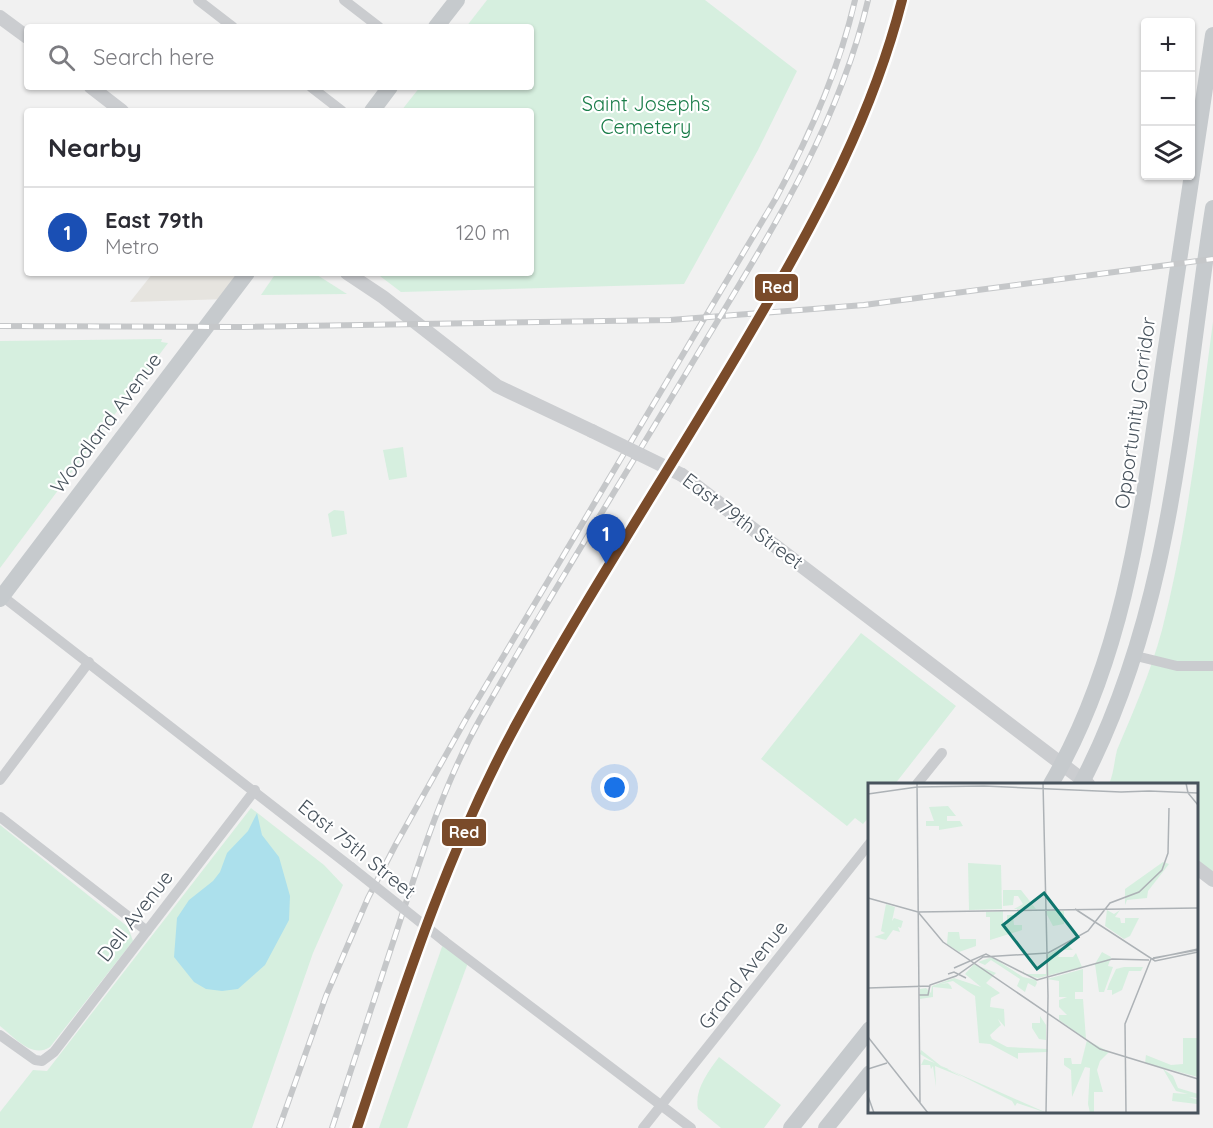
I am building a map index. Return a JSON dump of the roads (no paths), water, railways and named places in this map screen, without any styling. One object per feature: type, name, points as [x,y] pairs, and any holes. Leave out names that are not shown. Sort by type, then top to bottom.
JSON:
[{"type":"main road","points":[[438,24],[457,0]]},
{"type":"main road","points":[[0,17],[24,36]]},
{"type":"main road","name":"Opportunity Corridor","points":[[1052,783],[1062,764],[1107,657],[1132,564],[1213,35]]},
{"type":"main road","points":[[95,90],[118,108]]},
{"type":"main road","points":[[374,108],[388,90]]},
{"type":"main road","points":[[1084,783],[1136,656],[1161,561],[1213,208]]},
{"type":"main road","name":"Woodland Avenue","points":[[1,598],[245,276]]},
{"type":"main road","name":"East 79th Street","points":[[352,276],[383,297],[497,386],[682,475],[1084,783]]},
{"type":"main road","points":[[1198,868],[1213,880]]},
{"type":"main road","points":[[791,1128],[868,1032]]},
{"type":"main road","points":[[826,1128],[868,1076]]},
{"type":"street","points":[[198,0],[229,24]]},
{"type":"street","points":[[345,0],[376,24]]},
{"type":"street","points":[[315,90],[338,108]]},
{"type":"street","name":"East 75th Street","points":[[1,598],[89,662],[255,790],[444,941],[691,1128]]},
{"type":"street","points":[[1136,656],[1176,666],[1213,666]]},
{"type":"street","points":[[0,780],[89,662]]},
{"type":"street","points":[[918,783],[942,753]]},
{"type":"street","name":"Dell Avenue","points":[[0,1035],[27,1056],[42,1061],[54,1052],[255,790]]},
{"type":"street","points":[[0,817],[147,931]]},
{"type":"street","name":"Grand Avenue","points":[[643,1128],[868,846]]},
{"type":"water","points":[[257,813],[262,835],[279,857],[290,896],[289,920],[265,965],[238,989],[222,991],[206,989],[194,982],[174,957],[177,918],[189,900],[213,881],[220,872],[227,853],[248,831]]},
{"type":"railway","points":[[279,1128],[326,996],[368,898],[466,719],[776,198],[832,77],[855,0]]},
{"type":"railway","points":[[332,1128],[426,842],[467,743],[535,624],[801,176],[840,90],[868,0]]},
{"type":"railway","points":[[0,326],[237,327],[670,320],[864,305],[1213,259]]},
{"type":"place","name":"East 79th","points":[[606,564]]},
{"type":"park label","name":"Saint Josephs Cemetery","points":[[646,116]]}]
